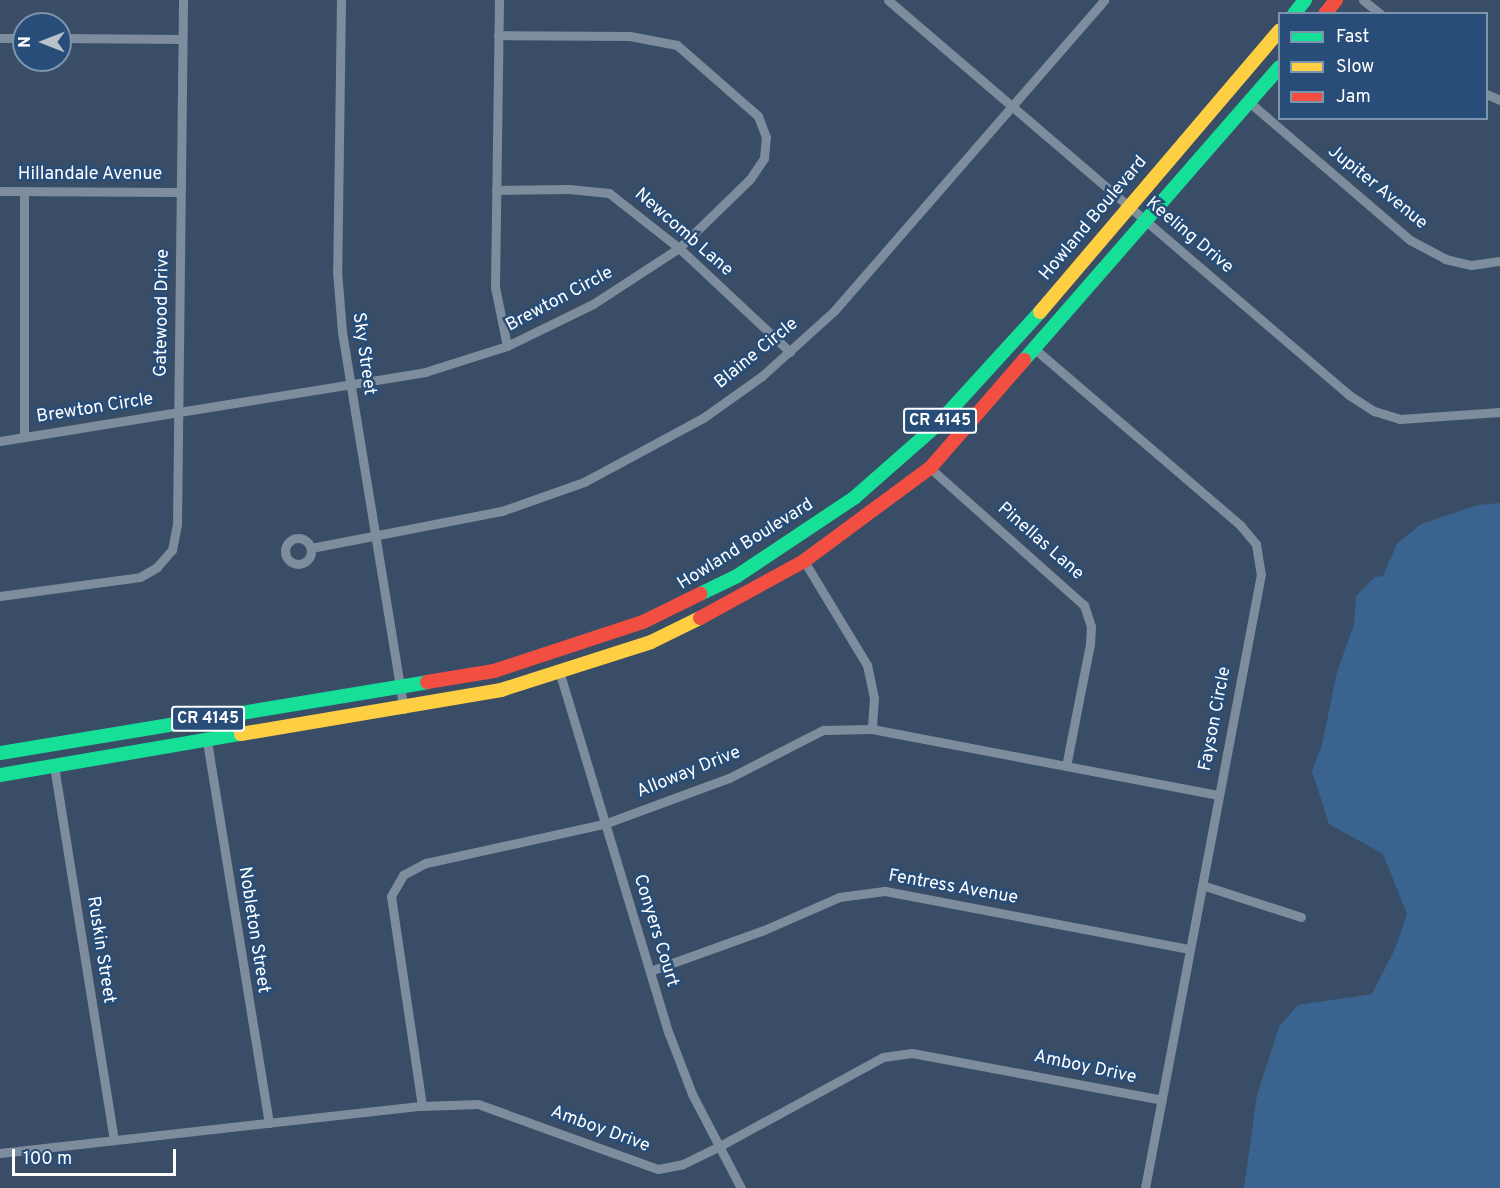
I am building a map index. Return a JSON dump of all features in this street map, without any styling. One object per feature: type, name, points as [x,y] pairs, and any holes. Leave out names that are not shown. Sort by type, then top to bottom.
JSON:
[{"type":"main road","points":[[1296,12],[1305,0]]},
{"type":"main road","points":[[1326,12],[1336,0]]},
{"type":"main road","name":"Howland Boulevard","points":[[0,753],[494,670],[553,654],[681,606],[792,542],[901,459],[936,426],[1019,337],[1278,32]]},
{"type":"main road","name":"CR 4145","points":[[0,775],[404,709],[560,674],[651,642],[748,595],[804,561],[930,468],[1036,350],[1278,69]]},
{"type":"main road","points":[[930,468],[936,426]]},
{"type":"main road","points":[[900,490],[901,459]]},
{"type":"street","name":"Gatewood Drive","points":[[0,596],[140,577],[158,567],[172,550],[177,524],[183,0]]},
{"type":"street","name":"Sky Street","points":[[341,0],[336,272],[351,386],[404,709]]},
{"type":"street","points":[[499,0],[495,287],[507,346]]},
{"type":"street","name":"Keeling Drive","points":[[888,0],[1010,107],[1349,395],[1374,411],[1400,419],[1500,412]]},
{"type":"street","name":"Blaine Circle","points":[[311,548],[502,511],[584,482],[703,418],[790,352],[834,311],[1104,0]]},
{"type":"street","points":[[1363,0],[1378,12]]},
{"type":"street","name":"Brewton Circle","points":[[0,441],[351,386],[425,372],[507,346],[593,304],[679,248],[750,179],[764,158],[766,137],[758,116],[676,45],[630,36],[498,34]]},
{"type":"street","points":[[72,38],[182,39]]},
{"type":"street","name":"Jupiter Avenue","points":[[1249,102],[1410,240],[1445,259],[1471,265],[1500,261]]},
{"type":"street","name":"Newcomb Lane","points":[[496,190],[569,189],[609,193],[679,248],[790,352]]},
{"type":"street","points":[[24,190],[24,437]]},
{"type":"street","name":"Hillandale Avenue","points":[[0,191],[180,192]]},
{"type":"street","name":"Fayson Circle","points":[[1036,350],[1240,525],[1256,544],[1261,573],[1145,1188]]},
{"type":"street","name":"Pinellas Lane","points":[[930,468],[1068,586],[1084,605],[1091,626],[1090,644],[1066,766]]},
{"type":"street","points":[[804,561],[867,665],[874,698],[872,729]]},
{"type":"street","name":"Conyers Court","points":[[560,674],[650,971],[692,1094],[741,1188]]},
{"type":"street","name":"Alloway Drive","points":[[422,1106],[391,917],[391,896],[403,875],[426,863],[604,824],[729,778],[823,730],[872,729],[1219,795]]},
{"type":"street","name":"Nobleton Street","points":[[207,741],[269,1123]]},
{"type":"street","name":"Ruskin Street","points":[[54,766],[114,1140]]},
{"type":"street","points":[[1202,885],[1301,917]]},
{"type":"street","name":"Fentress Avenue","points":[[650,971],[764,930],[839,897],[885,891],[1190,949]]},
{"type":"street","name":"Amboy Drive","points":[[0,1153],[422,1106],[478,1104],[658,1169],[683,1164],[718,1147],[883,1058],[912,1053],[1162,1100]]},
{"type":"shaded area","points":[[1500,503],[1500,1188],[1244,1188],[1257,1095],[1279,1027],[1298,1005],[1372,994],[1395,949],[1407,914],[1383,854],[1329,824],[1312,771],[1322,745],[1337,672],[1354,625],[1356,596],[1375,577],[1383,576],[1397,544],[1421,524],[1478,505]]},
{"type":"traffic: fast","points":[[1296,12],[1305,0]]},
{"type":"traffic: fast","points":[[1024,360],[1278,69]]},
{"type":"traffic: fast","points":[[700,594],[737,576],[854,498],[936,426],[1040,312]]},
{"type":"traffic: fast","points":[[0,753],[427,682]]},
{"type":"traffic: fast","points":[[0,775],[241,734]]},
{"type":"traffic: slow","points":[[1040,312],[1278,32]]},
{"type":"traffic: slow","points":[[241,734],[501,690],[651,642],[700,618]]},
{"type":"traffic: jam","points":[[1327,12],[1336,0]]},
{"type":"traffic: jam","points":[[700,618],[804,561],[931,467],[1024,360]]},
{"type":"traffic: jam","points":[[427,682],[494,671],[643,622],[700,594]]}]
